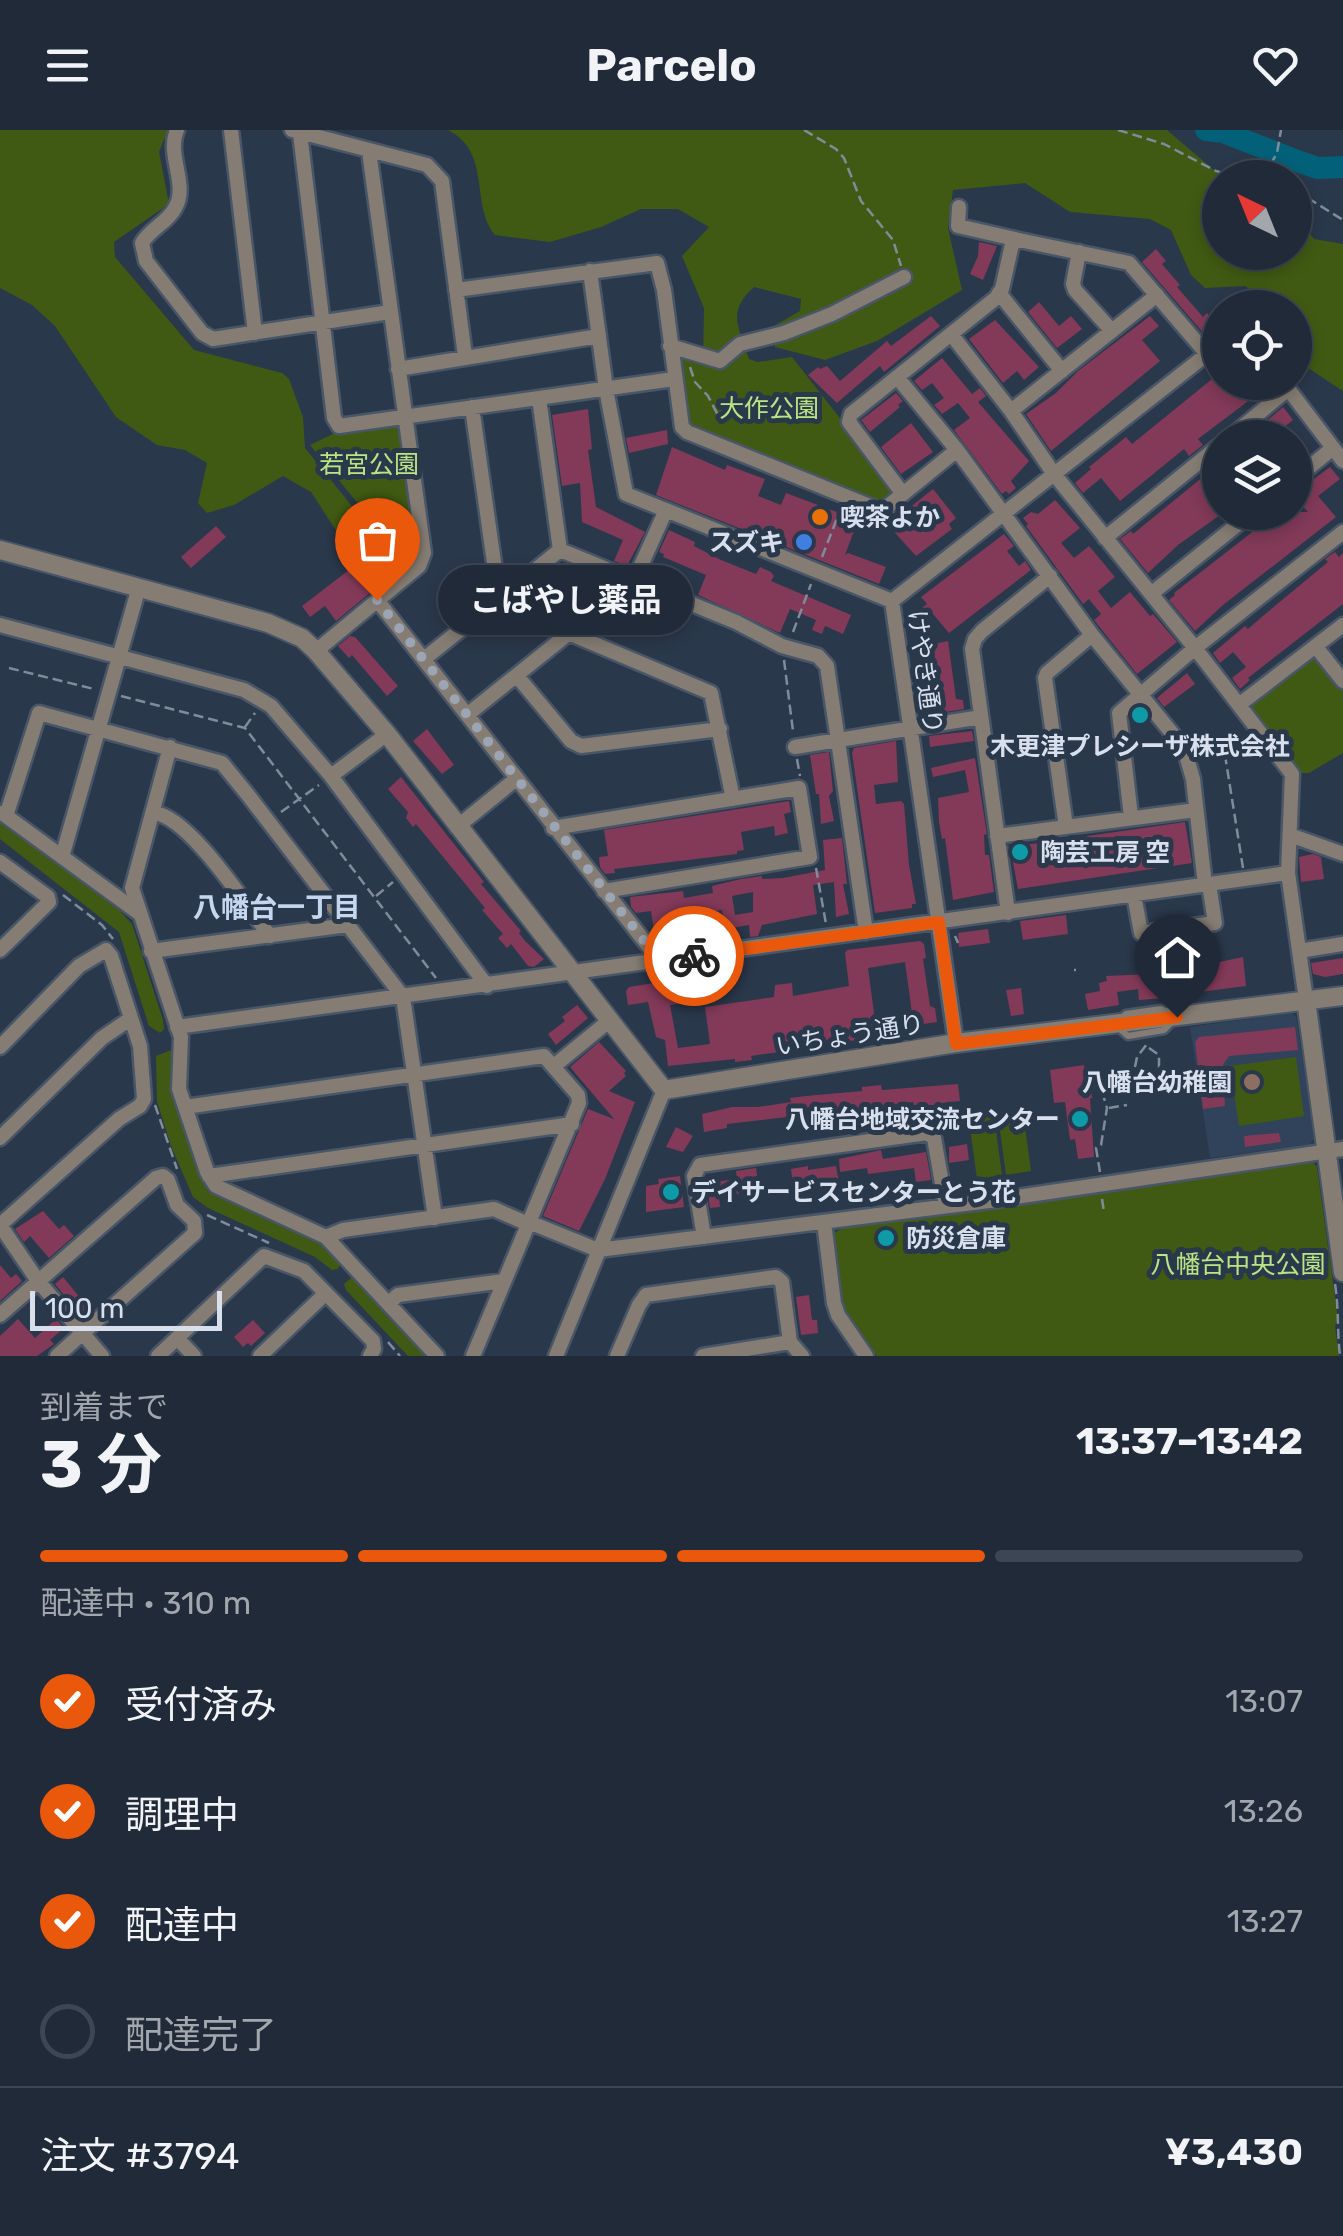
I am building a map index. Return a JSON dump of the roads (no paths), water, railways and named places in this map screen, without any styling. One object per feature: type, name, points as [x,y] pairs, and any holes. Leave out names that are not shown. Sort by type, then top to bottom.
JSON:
[{"type":"street","points":[[178,130],[172,143],[179,196],[174,210],[142,243],[146,261],[202,333],[213,339],[390,312]]},
{"type":"street","points":[[231,130],[255,333]]},
{"type":"street","points":[[465,356],[442,181],[427,165],[296,131],[334,418],[340,426],[674,378]]},
{"type":"street","points":[[316,650],[418,566],[424,554],[369,152]]},
{"type":"street","points":[[958,207],[958,226],[1129,263],[1202,348]]},
{"type":"street","points":[[903,494],[849,422],[851,414],[1000,293],[1012,244],[1019,240]]},
{"type":"street","points":[[1079,252],[1072,284],[1112,331]]},
{"type":"street","points":[[456,290],[657,263],[682,427],[687,432],[882,511],[957,450]]},
{"type":"street","points":[[590,271],[626,494],[819,565],[892,602]]},
{"type":"street","points":[[670,346],[720,361],[740,344],[784,333],[832,314],[904,277]]},
{"type":"street","points":[[1000,293],[1062,371]]},
{"type":"street","points":[[1011,411],[1156,295]]},
{"type":"street","points":[[952,334],[1054,474],[1196,648],[1292,774],[1288,873],[1306,1000],[1335,1149],[1339,1276]]},
{"type":"street","points":[[398,369],[599,336]]},
{"type":"street","name":"けやき通り","points":[[956,1044],[892,602],[1202,358]]},
{"type":"street","points":[[897,377],[957,450],[1003,516],[1190,759],[1215,923],[1141,934],[1134,895]]},
{"type":"street","points":[[539,398],[560,550]]},
{"type":"street","points":[[1248,420],[1270,400]]},
{"type":"street","points":[[1296,400],[1343,461]]},
{"type":"street","points":[[472,408],[499,598]]},
{"type":"street","points":[[1312,465],[1333,448]]},
{"type":"street","points":[[1105,538],[1202,460]]},
{"type":"street","points":[[468,715],[634,581],[666,510]]},
{"type":"street","points":[[1151,594],[1230,530]]},
{"type":"street","points":[[1131,817],[1119,714],[1343,532]]},
{"type":"street","points":[[0,550],[284,628],[316,650],[388,734],[664,1090],[560,1355]]},
{"type":"street","points":[[560,550],[818,656],[827,666],[866,932]]},
{"type":"street","points":[[424,659],[560,550]]},
{"type":"street","points":[[1008,912],[980,717],[973,658],[975,639],[1050,576]]},
{"type":"street","points":[[62,857],[139,587]]},
{"type":"street","points":[[377,600],[660,961]]},
{"type":"street","points":[[0,625],[244,690],[263,701],[331,776],[486,986]]},
{"type":"street","points":[[1240,704],[1343,625]]},
{"type":"street","points":[[570,634],[711,692],[733,799]]},
{"type":"street","points":[[1066,826],[1045,678],[1047,672],[1092,634]]},
{"type":"street","points":[[1316,646],[1343,681]]},
{"type":"street","points":[[517,676],[571,741],[582,746],[720,729]]},
{"type":"street","points":[[139,913],[3,814],[39,712],[222,763],[402,997],[435,1218]]},
{"type":"street","points":[[795,747],[980,717]]},
{"type":"street","points":[[331,776],[388,734]]},
{"type":"street","points":[[170,747],[132,888],[181,1037],[179,1090],[209,1176],[216,1186],[326,1237],[437,1356]]},
{"type":"street","points":[[457,827],[516,779]]},
{"type":"street","points":[[554,828],[799,788],[810,858],[604,891]]},
{"type":"street","points":[[998,836],[1196,810]]},
{"type":"street","points":[[154,812],[166,814],[187,830],[270,936]]},
{"type":"street","points":[[1290,835],[1343,854]]},
{"type":"street","points":[[0,862],[48,897],[49,902],[0,950]]},
{"type":"street","points":[[177,1027],[1288,873]]},
{"type":"street","points":[[151,951],[348,925]]},
{"type":"street","points":[[1299,951],[1343,944]]},
{"type":"street","points":[[0,1047],[79,966],[106,950],[140,1046],[144,1098],[140,1106],[119,1119],[0,1224],[38,1282],[102,1356]]},
{"type":"street","name":"いちょう通り","points":[[664,1090],[956,1044],[1343,996]]},
{"type":"street","points":[[0,1138],[102,1038],[130,1019]]},
{"type":"street","points":[[554,1066],[610,1020]]},
{"type":"street","points":[[185,1106],[544,1056],[578,1095],[572,1124],[473,1356]]},
{"type":"street","points":[[209,1176],[572,1124]]},
{"type":"street","points":[[704,1236],[694,1176],[700,1165],[926,1133],[934,1138],[946,1206]]},
{"type":"street","points":[[326,1237],[343,1230],[494,1210],[598,1250],[1102,1188],[1335,1149]]},
{"type":"street","points":[[0,1315],[156,1178],[163,1176],[178,1206],[194,1221],[195,1233],[57,1356]]},
{"type":"street","points":[[824,1222],[834,1303],[862,1354]]},
{"type":"street","points":[[158,1356],[264,1256],[304,1272],[373,1341],[370,1356]]},
{"type":"street","points":[[617,1356],[646,1295],[769,1278],[782,1282],[790,1342],[802,1356]]},
{"type":"street","points":[[390,1302],[398,1295],[504,1281]]},
{"type":"street","points":[[260,1356],[326,1294]]},
{"type":"street","points":[[177,1338],[194,1356]]},
{"type":"street","points":[[703,1356],[790,1342]]},
{"type":"waterway","points":[[1206,130],[1223,132],[1318,168],[1343,167]]},
{"type":"place","name":"喫茶よか","points":[[820,517]]},
{"type":"place","name":"スズキ","points":[[804,542]]},
{"type":"place","name":"こばやし薬品","points":[[377,600]]},
{"type":"place","name":"木更津プレシーザ株式会社","points":[[1140,715]]},
{"type":"place","name":"陶芸工房 空","points":[[1020,852]]},
{"type":"place","name":"八幡台幼稚園","points":[[1252,1082]]},
{"type":"place","name":"八幡台地域交流センター","points":[[1080,1119]]},
{"type":"place","name":"デイサービスセンターとう花","points":[[671,1192]]},
{"type":"place","name":"防災倉庫","points":[[886,1238]]},
{"type":"district","name":"八幡台一丁目","points":[[277,907]]},
{"type":"park label","name":"大作公園","points":[[769,408]]},
{"type":"park label","name":"若宮公園","points":[[369,464]]},
{"type":"park label","name":"八幡台中央公園","points":[[1238,1264]]}]
